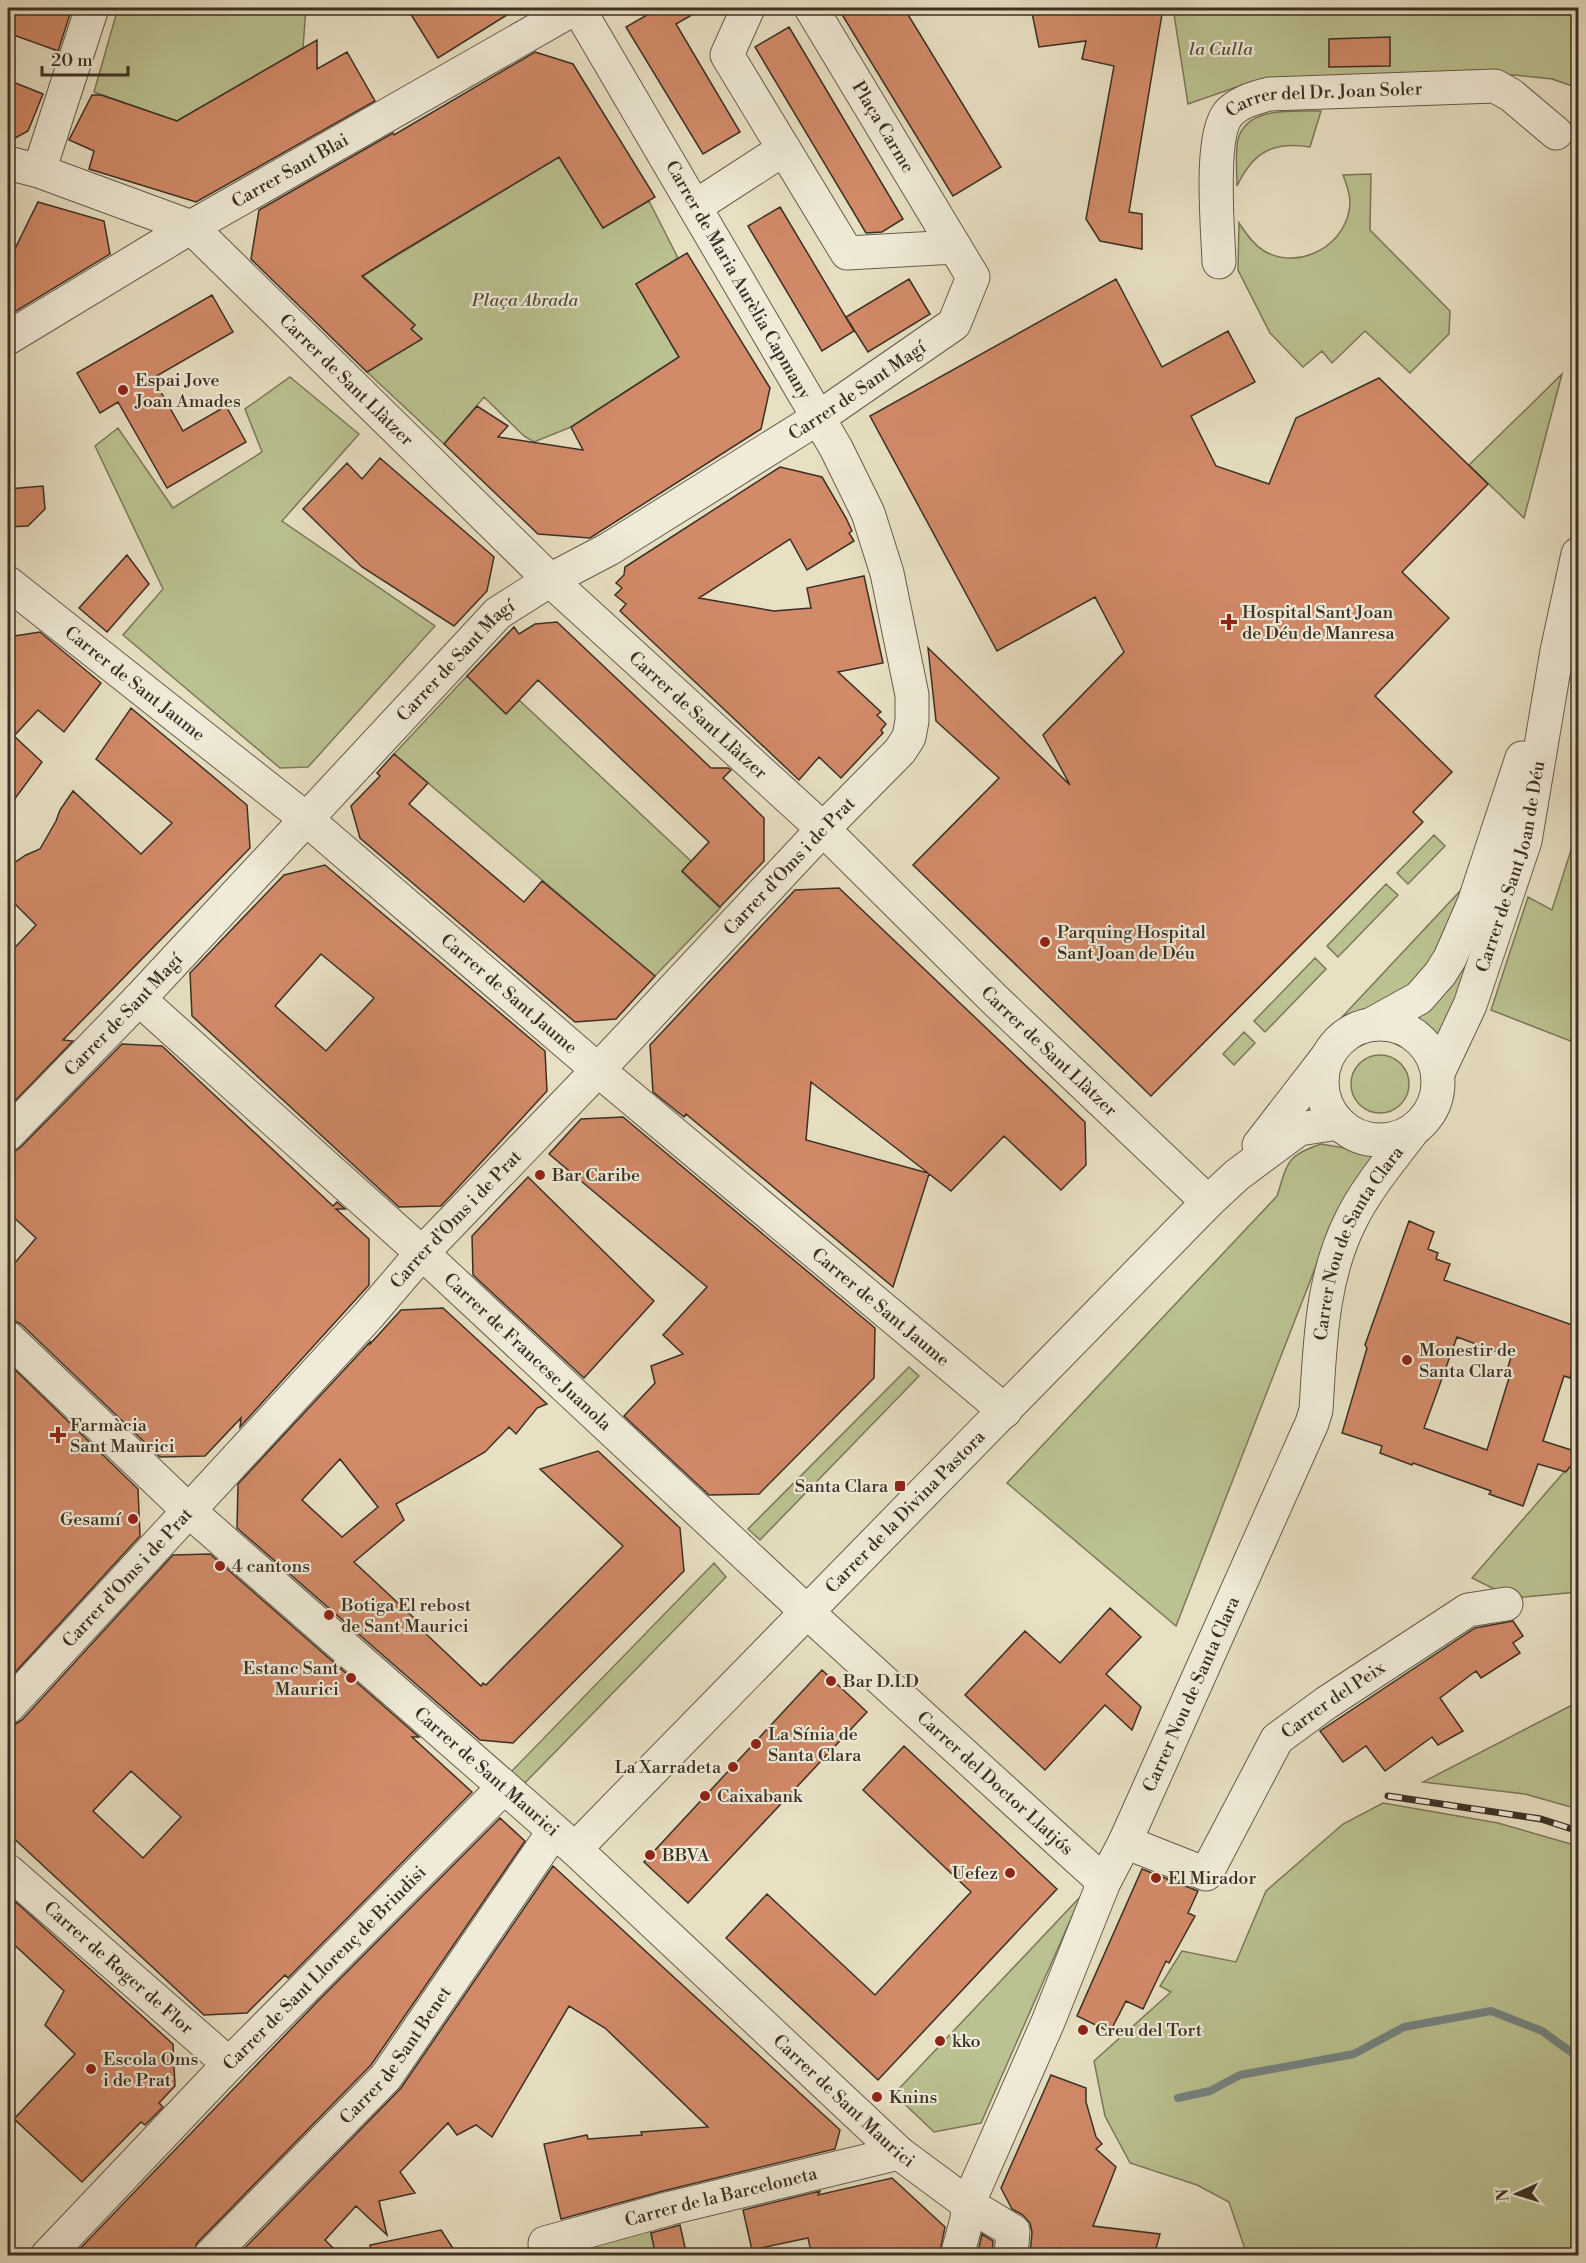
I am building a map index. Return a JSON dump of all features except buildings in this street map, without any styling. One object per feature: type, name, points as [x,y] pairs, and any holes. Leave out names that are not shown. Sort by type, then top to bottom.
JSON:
[{"type":"street","points":[[39,171],[92,8]]},
{"type":"street","name":"Carrer de Maria Aurèlia Capmany","points":[[577,8],[696,206],[836,448],[868,513],[887,573],[912,695],[912,721],[909,737]]},
{"type":"street","name":"Carrer Sant Blai","points":[[8,338],[190,227],[577,8]]},
{"type":"street","points":[[748,8],[727,55],[847,253],[955,247]]},
{"type":"street","name":"Plaça Carme","points":[[811,8],[973,277]]},
{"type":"street","name":"Carrer del Dr. Joan Soler","points":[[1219,262],[1216,172],[1218,142],[1227,115],[1243,102],[1269,94],[1495,86],[1511,95],[1556,133]]},
{"type":"street","points":[[696,206],[784,149]]},
{"type":"street","points":[[8,163],[39,171],[190,227]]},
{"type":"street","name":"Carrer de Sant Llàtzer","points":[[190,227],[550,580],[823,829],[993,998],[1208,1202]]},
{"type":"street","name":"Carrer de Sant Magí","points":[[8,1134],[139,999],[498,613],[550,580],[609,549],[818,418],[954,324],[973,277]]},
{"type":"street","name":"Carrer de Sant Joan de Déu","points":[[1438,1073],[1470,1005],[1524,841],[1557,651],[1578,554]]},
{"type":"street","name":"Carrer de Sant Jaume","points":[[9,587],[305,818],[598,1070],[1005,1411]]},
{"type":"street","name":"Carrer de Sant Joan de Déu","points":[[1372,1024],[1419,998],[1428,990],[1450,958],[1474,903],[1557,651]]},
{"type":"street","name":"Carrer d'Oms i de Prat","points":[[8,1707],[368,1316],[422,1253],[598,1070],[823,829],[852,802],[900,751],[909,737]]},
{"type":"street","name":"Carrer de Francesc Juanola","points":[[139,999],[422,1253],[806,1611]]},
{"type":"street","points":[[1372,1024],[1402,1028],[1419,1038],[1432,1054],[1438,1073],[1438,1091],[1434,1107],[1424,1122],[1399,1138],[1373,1141],[1360,1137],[1339,1123],[1328,1107],[1322,1088],[1322,1075],[1331,1051],[1349,1033],[1372,1024]]},
{"type":"street","name":"Carrer de la Divina Pastora","points":[[1237,1174],[1331,1051]]},
{"type":"street","name":"Carrer de la Divina Pastora","points":[[565,1840],[806,1611],[1237,1174],[1299,1129],[1339,1123]]},
{"type":"street","name":"Carrer Nou de Santa Clara","points":[[957,2256],[967,2219],[968,2204],[1048,2022],[1104,1882],[1125,1842],[1312,1423],[1316,1410],[1323,1317],[1332,1273],[1342,1242],[1351,1220],[1411,1132]]},
{"type":"street","name":"Carrer de Sant Maurici","points":[[8,1338],[188,1510],[565,1840],[899,2153],[968,2204],[1013,2231],[1011,2256]]},
{"type":"street","name":"Carrer del Peix","points":[[1125,1842],[1206,1874],[1277,1739],[1326,1703],[1468,1611],[1506,1604]]},
{"type":"street","name":"Carrer del Doctor Llatjós","points":[[806,1611],[1104,1882]]},
{"type":"street","name":"Carrer de Sant Llorenç de Brindisi","points":[[47,2256],[229,2064],[504,1786]]},
{"type":"street","name":"Carrer de Sant Benet","points":[[210,2256],[386,2077],[565,1840]]},
{"type":"street","name":"Carrer de Roger de Flor","points":[[8,1871],[229,2064]]},
{"type":"street","name":"Carrer de la Barceloneta","points":[[545,2249],[671,2208],[899,2153]]},
{"type":"green space","points":[[118,8],[306,8],[303,48],[177,121],[94,92]]},
{"type":"green space","name":"la Culla","points":[[1173,8],[1578,8],[1578,88],[1552,79],[1515,75],[1463,74],[1248,83],[1188,104]]},
{"type":"green space","points":[[1286,111],[1321,111],[1310,147],[1285,146],[1266,152],[1250,165],[1237,186],[1238,139],[1243,128],[1251,120],[1262,115]]},
{"type":"green space","name":"Plaça Abrada","points":[[559,157],[603,228],[649,201],[678,258],[636,284],[679,357],[571,427],[534,442],[524,436],[484,397],[444,444],[367,372],[422,339],[411,329],[415,325],[363,276]]},
{"type":"green space","points":[[1371,174],[1370,230],[1450,311],[1449,334],[1410,373],[1365,331],[1332,363],[1322,351],[1303,367],[1270,333],[1238,270],[1239,223],[1256,245],[1264,251],[1278,257],[1307,256],[1332,241],[1341,230],[1347,217],[1350,199],[1343,175]]},
{"type":"green space","points":[[1562,374],[1524,518],[1469,465]]},
{"type":"green space","points":[[290,377],[359,434],[282,521],[435,626],[308,767],[280,768],[123,635],[163,589],[95,446],[118,428],[173,508],[262,452],[245,409]]},
{"type":"green space","points":[[467,676],[506,714],[519,700],[691,861],[682,872],[720,908],[655,976],[394,754]]},
{"type":"green space","points":[[1578,828],[1578,1044],[1491,1010],[1528,897],[1552,910]]},
{"type":"green space","points":[[1434,835],[1445,846],[1408,884],[1397,873]]},
{"type":"green space","points":[[1504,877],[1438,1045],[1425,1031],[1410,1021]]},
{"type":"green space","points":[[1386,884],[1398,895],[1338,957],[1327,946]]},
{"type":"green space","points":[[1462,889],[1457,915],[1419,979],[1375,1007],[1343,1016]]},
{"type":"green space","points":[[1315,958],[1326,969],[1265,1032],[1254,1021]]},
{"type":"green space","points":[[1244,1032],[1255,1043],[1234,1065],[1223,1054]]},
{"type":"green space","points":[[1380,1055],[1391,1057],[1404,1068],[1409,1084],[1407,1095],[1396,1108],[1380,1113],[1369,1111],[1356,1100],[1351,1084],[1353,1073],[1364,1060]]},
{"type":"green space","points":[[1321,1144],[1356,1150],[1383,1151],[1328,1235],[1176,1626],[1007,1483],[1277,1196],[1286,1168],[1294,1157]]},
{"type":"green space","points":[[909,1367],[919,1376],[760,1540],[748,1529]]},
{"type":"green space","points":[[1578,1456],[1578,1592],[1512,1598],[1472,1578]]},
{"type":"green space","points":[[714,1563],[726,1577],[520,1788],[507,1776]]},
{"type":"green space","points":[[1578,1702],[1578,1809],[1525,1794],[1423,1782]]},
{"type":"green space","points":[[1383,1803],[1498,1823],[1578,1846],[1578,2255],[1247,2255],[1229,2202],[1197,2185],[1130,2163],[1105,2116],[1094,2061],[1171,1992],[1160,1986],[1182,1951],[1236,1962],[1266,1891],[1343,1824]]},
{"type":"green space","points":[[1081,1896],[981,2123],[934,2132],[894,2094]]},
{"type":"green space","points":[[648,2222],[656,2255],[561,2256]]},
{"type":"waterway","points":[[1178,2098],[1210,2091],[1240,2075],[1354,2054],[1404,2027],[1491,2011],[1542,2031],[1578,2057]]},
{"type":"railway","points":[[1388,1796],[1541,1819],[1578,1831]]},
{"type":"place","name":"Espai Jove Joan Amades","points":[[123,390]]},
{"type":"place","name":"Hospital Sant Joan de Déu de Manresa","points":[[1229,622]]},
{"type":"place","name":"Parquing Hospital Sant Joan de Déu","points":[[1045,942]]},
{"type":"place","name":"Bar Caribe","points":[[540,1175]]},
{"type":"place","name":"Monestir de Santa Clara","points":[[1407,1360]]},
{"type":"place","name":"Farmàcia Sant Maurici","points":[[58,1435]]},
{"type":"place","name":"Santa Clara","points":[[900,1486]]},
{"type":"place","name":"Gesamí","points":[[133,1519]]},
{"type":"place","name":"4 cantons","points":[[220,1566]]},
{"type":"place","name":"Botiga El rebost de Sant Maurici","points":[[329,1615]]},
{"type":"place","name":"Estanc Sant Maurici","points":[[351,1678]]},
{"type":"place","name":"Bar D.I.D","points":[[831,1681]]},
{"type":"place","name":"La Sínia de Santa Clara","points":[[756,1744]]},
{"type":"place","name":"La Xarradeta","points":[[733,1767]]},
{"type":"place","name":"Caixabank","points":[[705,1796]]},
{"type":"place","name":"BBVA","points":[[650,1855]]},
{"type":"place","name":"Uefez","points":[[1010,1873]]},
{"type":"place","name":"El Mirador","points":[[1156,1878]]},
{"type":"place","name":"Creu del Tort","points":[[1083,2030]]},
{"type":"place","name":"kko","points":[[940,2041]]},
{"type":"place","name":"Escola Oms i de Prat","points":[[91,2069]]},
{"type":"place","name":"Knins","points":[[877,2097]]}]
